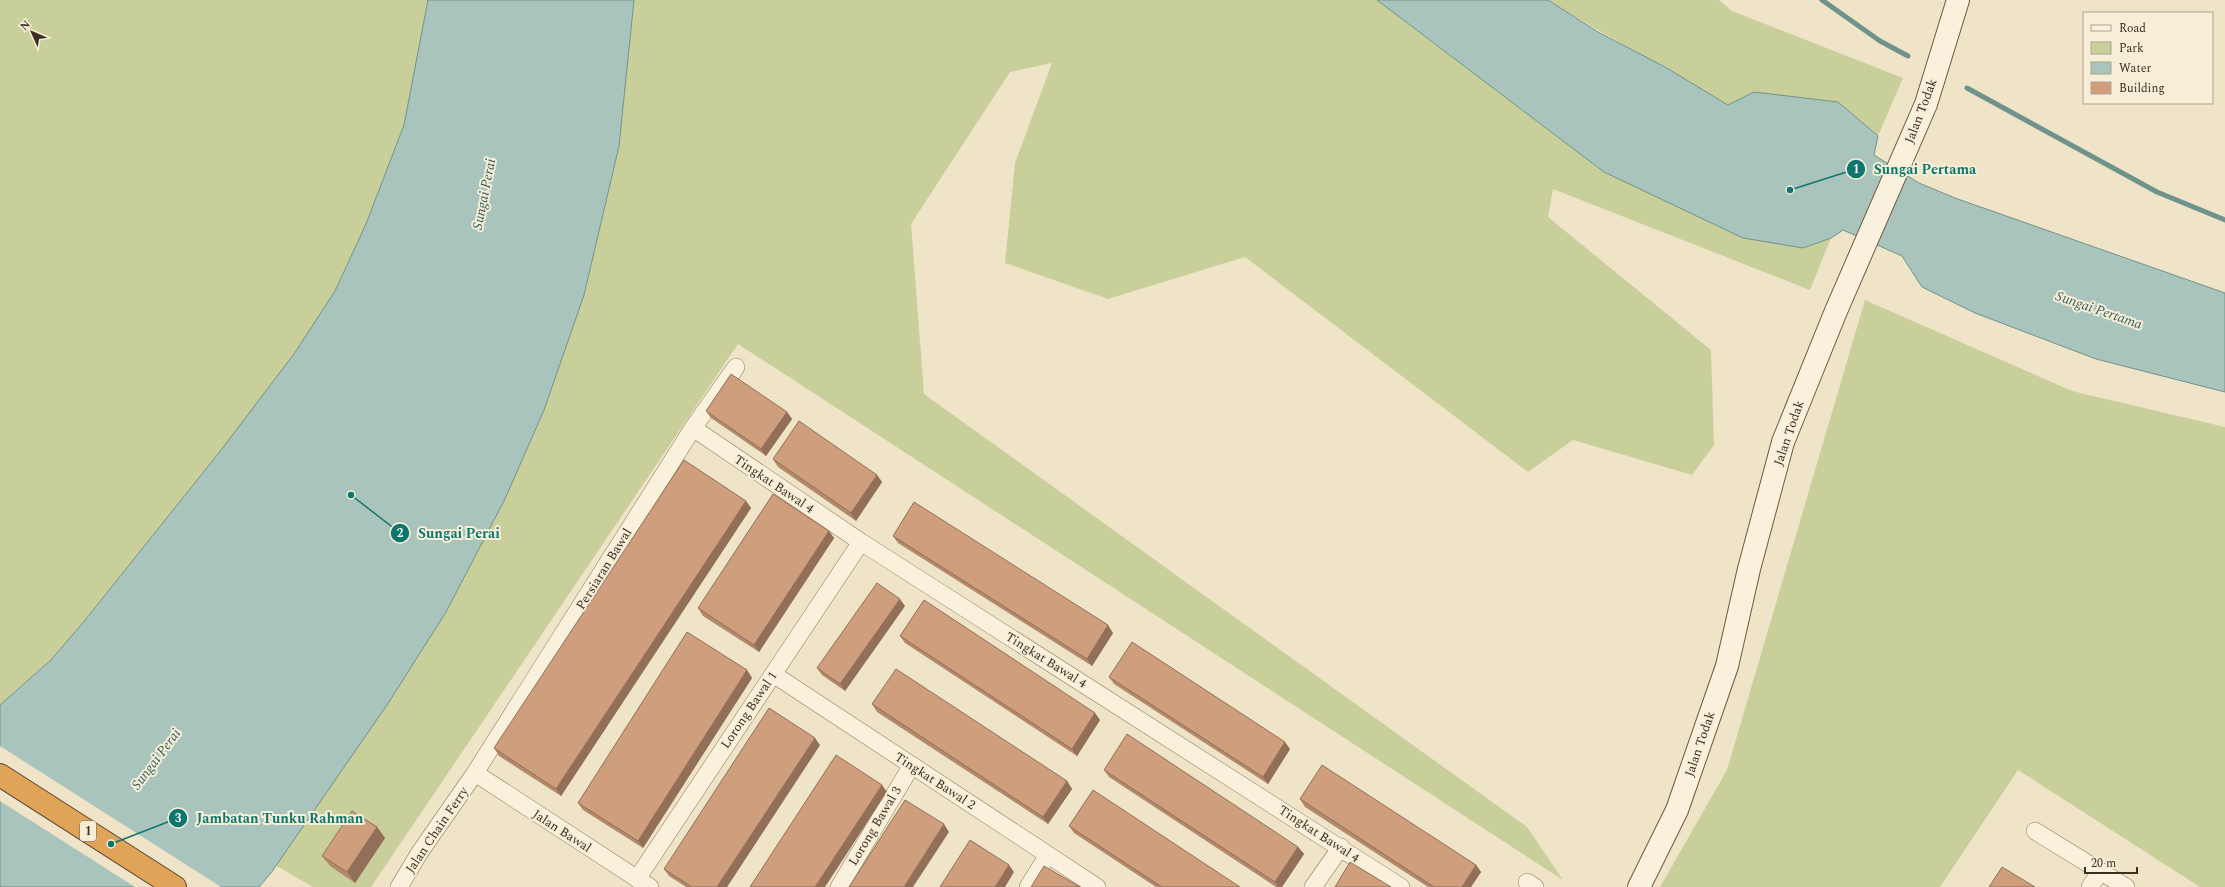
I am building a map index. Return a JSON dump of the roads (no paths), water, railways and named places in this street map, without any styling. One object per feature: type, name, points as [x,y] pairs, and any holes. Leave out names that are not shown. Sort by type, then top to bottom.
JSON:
[{"type":"highway","name":"1","points":[[0,775],[176,887]]},
{"type":"main road","name":"Jalan Todak","points":[[1641,883],[1677,810],[1698,755],[1727,666],[1749,569],[1783,442],[1836,311],[1926,104],[1958,0]]},
{"type":"street","name":"Persiaran Bawal","points":[[475,773],[693,428],[736,367]]},
{"type":"street","name":"Tingkat Bawal 4","points":[[693,428],[861,542],[1341,847],[1401,887]]},
{"type":"street","name":"Lorong Bawal 1","points":[[644,883],[773,674],[861,542]]},
{"type":"street","name":"Tingkat Bawal 2","points":[[773,674],[1097,887]]},
{"type":"street","name":"Lorong Bawal 3","points":[[838,887],[912,765]]},
{"type":"street","name":"Jalan Bawal","points":[[475,773],[644,883]]},
{"type":"street","name":"Jalan Chain Ferry","points":[[399,887],[420,852],[475,773]]},
{"type":"street","points":[[2036,832],[2126,887]]},
{"type":"street","points":[[1313,887],[1341,847]]},
{"type":"street","points":[[1028,887],[1048,855]]},
{"type":"street","points":[[2090,887],[2100,872]]},
{"type":"street","points":[[1527,887],[1527,882],[1535,887]]},
{"type":"water","points":[[428,0],[634,0],[619,146],[584,295],[544,410],[505,499],[446,612],[389,702],[271,873],[259,887],[0,887],[0,705],[51,660],[86,619],[218,454],[294,354],[335,291],[366,224],[404,125]]},
{"type":"water","name":"Sungai Pertama","points":[[1377,0],[1548,0],[1598,32],[1665,67],[1728,105],[1754,92],[1838,102],[1878,136],[1874,155],[1919,183],[1955,198],[2225,293],[2225,392],[2096,359],[1975,313],[1922,287],[1902,256],[1843,230],[1831,238],[1803,248],[1743,238],[1604,172]]},
{"type":"waterway","points":[[1822,0],[1880,41],[1908,56]]},
{"type":"waterway","points":[[1967,88],[2157,192],[2225,220]]},
{"type":"place","name":"Sungai Pertama","points":[[1790,190]]},
{"type":"place","name":"Sungai Perai","points":[[351,495]]},
{"type":"place","name":"Jambatan Tunku Rahman","points":[[111,844]]}]
